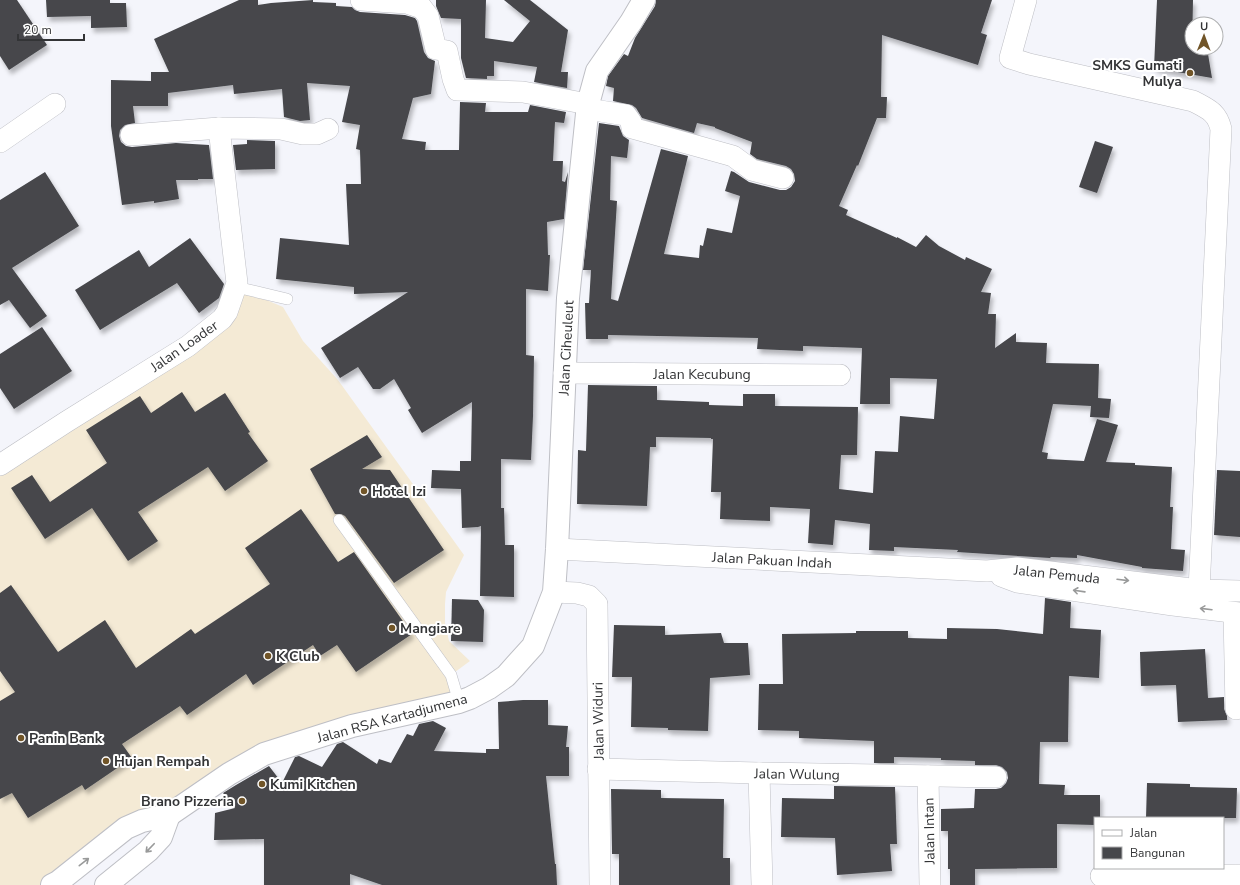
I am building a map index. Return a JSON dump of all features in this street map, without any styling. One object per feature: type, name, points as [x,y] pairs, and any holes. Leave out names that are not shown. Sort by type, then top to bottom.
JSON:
[{"type":"street","points":[[361,0],[407,3],[422,8],[428,16],[436,49],[447,51],[453,80],[457,90],[523,92],[626,115],[631,122],[632,128],[733,156],[752,170],[783,178]]},
{"type":"street","name":"Jalan Ciheuleut","points":[[473,696],[506,676],[533,646],[554,592],[568,298],[588,106],[597,71],[644,0]]},
{"type":"street","points":[[1026,0],[1010,58],[1029,64],[1193,102],[1210,110],[1219,120],[1221,137],[1199,590]]},
{"type":"street","points":[[0,142],[55,104]]},
{"type":"street","points":[[131,135],[219,128],[280,129],[303,134],[317,134],[328,129]]},
{"type":"street","name":"Jalan Loader","points":[[0,465],[188,346],[222,319],[227,312],[236,285],[219,128]]},
{"type":"street","name":"Jalan Kecubung","points":[[564,373],[840,375]]},
{"type":"street","name":"Jalan Pakuan Indah","points":[[557,549],[987,571]]},
{"type":"street","name":"Jalan Pemuda","points":[[987,571],[1017,568],[1199,590],[1240,591]]},
{"type":"street","name":"Jalan Pemuda","points":[[987,571],[1017,582],[1237,613]]},
{"type":"street","name":"Jalan Widuri","points":[[554,592],[577,593],[589,596],[597,604],[600,885]]},
{"type":"street","points":[[1236,709],[1237,613]]},
{"type":"street","name":"Jalan RSA Kartadjumena","points":[[57,884],[126,828],[142,821],[169,815],[229,774],[264,754],[352,726],[473,696]]},
{"type":"street","name":"Jalan Wulung","points":[[598,769],[996,777]]},
{"type":"street","points":[[759,773],[762,885]]},
{"type":"street","name":"Jalan Intan","points":[[928,776],[930,885]]},
{"type":"street","points":[[106,885],[148,851],[161,837],[169,815]]},
{"type":"street","points":[[1101,876],[1240,875]]},
{"type":"lane","points":[[236,285],[287,299]]},
{"type":"lane","points":[[338,520],[451,675],[473,696]]},
{"type":"shaded area","points":[[236,287],[283,307],[303,341],[338,380],[464,555],[446,592],[445,604],[445,623],[449,641],[470,661],[451,675],[459,702],[352,726],[142,821],[54,885],[0,885],[0,465],[196,340]]},
{"type":"building","points":[[0,0],[17,0],[47,45],[9,70],[0,56]]},
{"type":"building","points":[[46,0],[110,0],[110,3],[126,3],[127,27],[91,28],[91,16],[47,17]]},
{"type":"building","points":[[239,0],[258,0],[258,5],[313,0],[313,2],[336,3],[336,6],[352,7],[360,12],[405,15],[415,18],[424,52],[428,58],[435,61],[431,94],[413,98],[402,139],[426,142],[425,150],[459,150],[460,102],[486,103],[485,112],[528,112],[530,105],[566,112],[564,123],[555,122],[553,161],[563,161],[562,181],[565,182],[568,172],[564,219],[547,222],[548,255],[550,255],[548,291],[526,289],[526,355],[534,356],[531,460],[501,459],[501,508],[504,508],[505,545],[514,545],[514,597],[480,596],[481,526],[462,528],[461,489],[431,488],[432,470],[460,471],[460,461],[471,461],[472,402],[422,433],[408,410],[411,408],[394,379],[380,389],[373,389],[358,367],[340,378],[321,348],[408,292],[354,294],[354,287],[276,279],[280,238],[349,245],[346,184],[361,184],[360,150],[356,149],[360,125],[342,122],[350,86],[307,83],[310,120],[300,121],[284,117],[282,89],[234,94],[233,85],[168,93],[168,106],[133,106],[135,123],[125,125],[120,130],[119,136],[121,142],[126,146],[132,147],[176,143],[209,145],[213,179],[176,180],[179,199],[154,203],[154,201],[122,205],[111,126],[111,80],[151,81],[151,72],[169,72],[154,39]]},
{"type":"building","points":[[436,0],[486,0],[485,38],[513,42],[530,21],[504,0],[530,0],[568,30],[561,72],[568,72],[567,88],[534,82],[537,67],[494,61],[494,76],[487,76],[487,79],[466,78],[461,58],[461,19],[441,18],[436,6]]},
{"type":"building","points":[[656,0],[992,0],[981,33],[987,35],[978,65],[882,35],[881,97],[887,97],[886,118],[877,118],[858,166],[857,165],[839,206],[848,210],[846,215],[916,247],[926,235],[939,246],[965,260],[966,257],[992,269],[981,292],[991,293],[988,314],[996,314],[995,348],[1016,333],[1016,342],[1047,343],[1046,363],[1099,364],[1098,398],[1111,399],[1109,418],[1090,417],[1091,406],[1053,404],[1042,452],[1048,453],[1047,459],[1084,461],[1097,419],[1118,425],[1106,462],[1172,467],[1170,507],[1173,507],[1171,549],[1185,550],[1183,571],[1142,568],[1077,555],[1077,558],[1050,558],[957,552],[958,550],[894,547],[894,551],[869,550],[870,524],[835,520],[833,545],[808,543],[810,509],[770,507],[770,521],[720,519],[721,492],[711,492],[713,439],[711,438],[656,437],[656,447],[650,447],[647,506],[577,504],[578,450],[586,451],[588,385],[657,386],[657,400],[709,402],[709,405],[743,406],[743,394],[775,394],[775,406],[858,407],[857,455],[841,455],[839,489],[873,493],[875,451],[898,452],[900,416],[934,419],[937,379],[890,378],[890,404],[860,404],[862,348],[803,346],[803,351],[757,349],[758,338],[608,335],[608,339],[586,339],[585,303],[589,303],[591,270],[583,270],[599,123],[619,126],[623,136],[629,140],[627,158],[611,156],[610,200],[617,201],[611,299],[618,301],[661,149],[688,156],[664,254],[699,258],[700,245],[703,246],[707,228],[732,233],[740,196],[725,191],[731,171],[749,182],[780,190],[786,190],[791,187],[795,181],[794,174],[791,169],[786,166],[757,159],[750,154],[752,142],[715,127],[697,123],[694,133],[642,118],[636,108],[632,105],[613,101],[614,88],[606,86],[608,76],[624,54],[628,56],[635,38],[655,6]]},
{"type":"building","points":[[1157,0],[1193,0],[1193,16],[1184,16],[1184,56],[1208,56],[1212,78],[1154,68]]},
{"type":"building","points":[[247,140],[275,141],[275,169],[236,170],[233,145],[247,144]]},
{"type":"building","points":[[1095,141],[1113,147],[1097,193],[1079,187]]},
{"type":"building","points":[[45,172],[79,226],[12,268],[47,316],[30,328],[9,300],[0,305],[0,200]]},
{"type":"building","points":[[190,238],[224,284],[219,298],[199,313],[177,283],[100,330],[75,290],[139,250],[149,267]]},
{"type":"building","points":[[42,327],[72,371],[14,409],[0,388],[0,354]]},
{"type":"building","points":[[182,392],[195,412],[225,393],[250,432],[248,433],[268,461],[225,491],[208,467],[138,512],[158,541],[128,561],[92,508],[45,539],[11,488],[32,475],[50,502],[107,463],[86,430],[140,396],[151,413]]},
{"type":"building","name":"Hotel Izi","points":[[367,435],[382,457],[362,469],[390,470],[444,550],[394,583],[345,516],[335,514],[310,469]]},
{"type":"building","points":[[1217,470],[1240,471],[1240,537],[1214,535]]},
{"type":"building","points":[[301,509],[338,562],[354,552],[412,634],[356,672],[337,645],[320,656],[313,645],[253,685],[246,674],[187,715],[180,706],[122,744],[132,758],[85,790],[82,785],[28,818],[12,793],[0,799],[0,701],[15,692],[0,671],[0,593],[11,585],[58,652],[105,620],[136,668],[191,629],[195,634],[270,584],[245,548]]},
{"type":"building","points":[[1045,598],[1071,602],[1070,628],[1101,630],[1099,678],[1069,676],[1068,742],[1040,742],[1039,784],[1065,785],[1064,795],[1100,795],[1100,817],[1094,817],[1094,825],[1057,824],[1057,868],[975,869],[975,885],[950,885],[950,869],[948,869],[948,831],[941,831],[941,809],[974,808],[975,789],[996,789],[1001,788],[1006,783],[1008,778],[1007,772],[1002,767],[996,765],[975,765],[975,761],[941,760],[941,758],[894,757],[894,763],[874,763],[874,741],[799,738],[799,731],[758,730],[759,684],[783,684],[782,634],[856,633],[856,631],[908,631],[908,638],[947,639],[947,628],[997,629],[1043,634]]},
{"type":"building","points":[[452,599],[478,600],[484,610],[483,642],[451,641]]},
{"type":"building","points":[[614,625],[665,626],[665,635],[721,633],[724,643],[748,643],[750,675],[710,678],[708,731],[631,727],[632,677],[612,677]]},
{"type":"building","points":[[1205,649],[1208,698],[1224,697],[1224,709],[1227,720],[1178,722],[1176,685],[1141,686],[1140,652]]},
{"type":"building","points":[[548,700],[548,725],[568,726],[566,747],[569,747],[569,776],[546,776],[557,885],[382,885],[350,874],[350,885],[264,885],[264,839],[214,840],[215,813],[235,808],[223,793],[269,766],[282,783],[295,757],[299,756],[322,767],[337,744],[343,742],[377,764],[379,759],[391,763],[407,734],[413,736],[419,724],[433,721],[446,728],[434,751],[486,753],[486,749],[499,749],[498,702]]},
{"type":"building","points":[[1147,783],[1190,784],[1190,787],[1237,788],[1236,818],[1146,817]]},
{"type":"building","points":[[834,786],[895,787],[897,844],[890,844],[892,871],[837,875],[835,838],[781,837],[782,798],[834,799]]},
{"type":"building","points":[[611,789],[661,790],[661,798],[724,799],[723,858],[730,858],[730,885],[619,885],[619,854],[612,854]]},
{"type":"place","name":"SMKS Gumati Mulya","points":[[1190,73]]},
{"type":"place","name":"Hotel Izi","points":[[364,491]]},
{"type":"place","name":"Mangiare","points":[[392,628]]},
{"type":"place","name":"K Club","points":[[268,656]]},
{"type":"place","name":"Panin Bank","points":[[21,738]]},
{"type":"place","name":"Hujan Rempah","points":[[106,761]]},
{"type":"place","name":"Kumi Kitchen","points":[[262,784]]},
{"type":"place","name":"Brano Pizzeria","points":[[242,801]]}]
